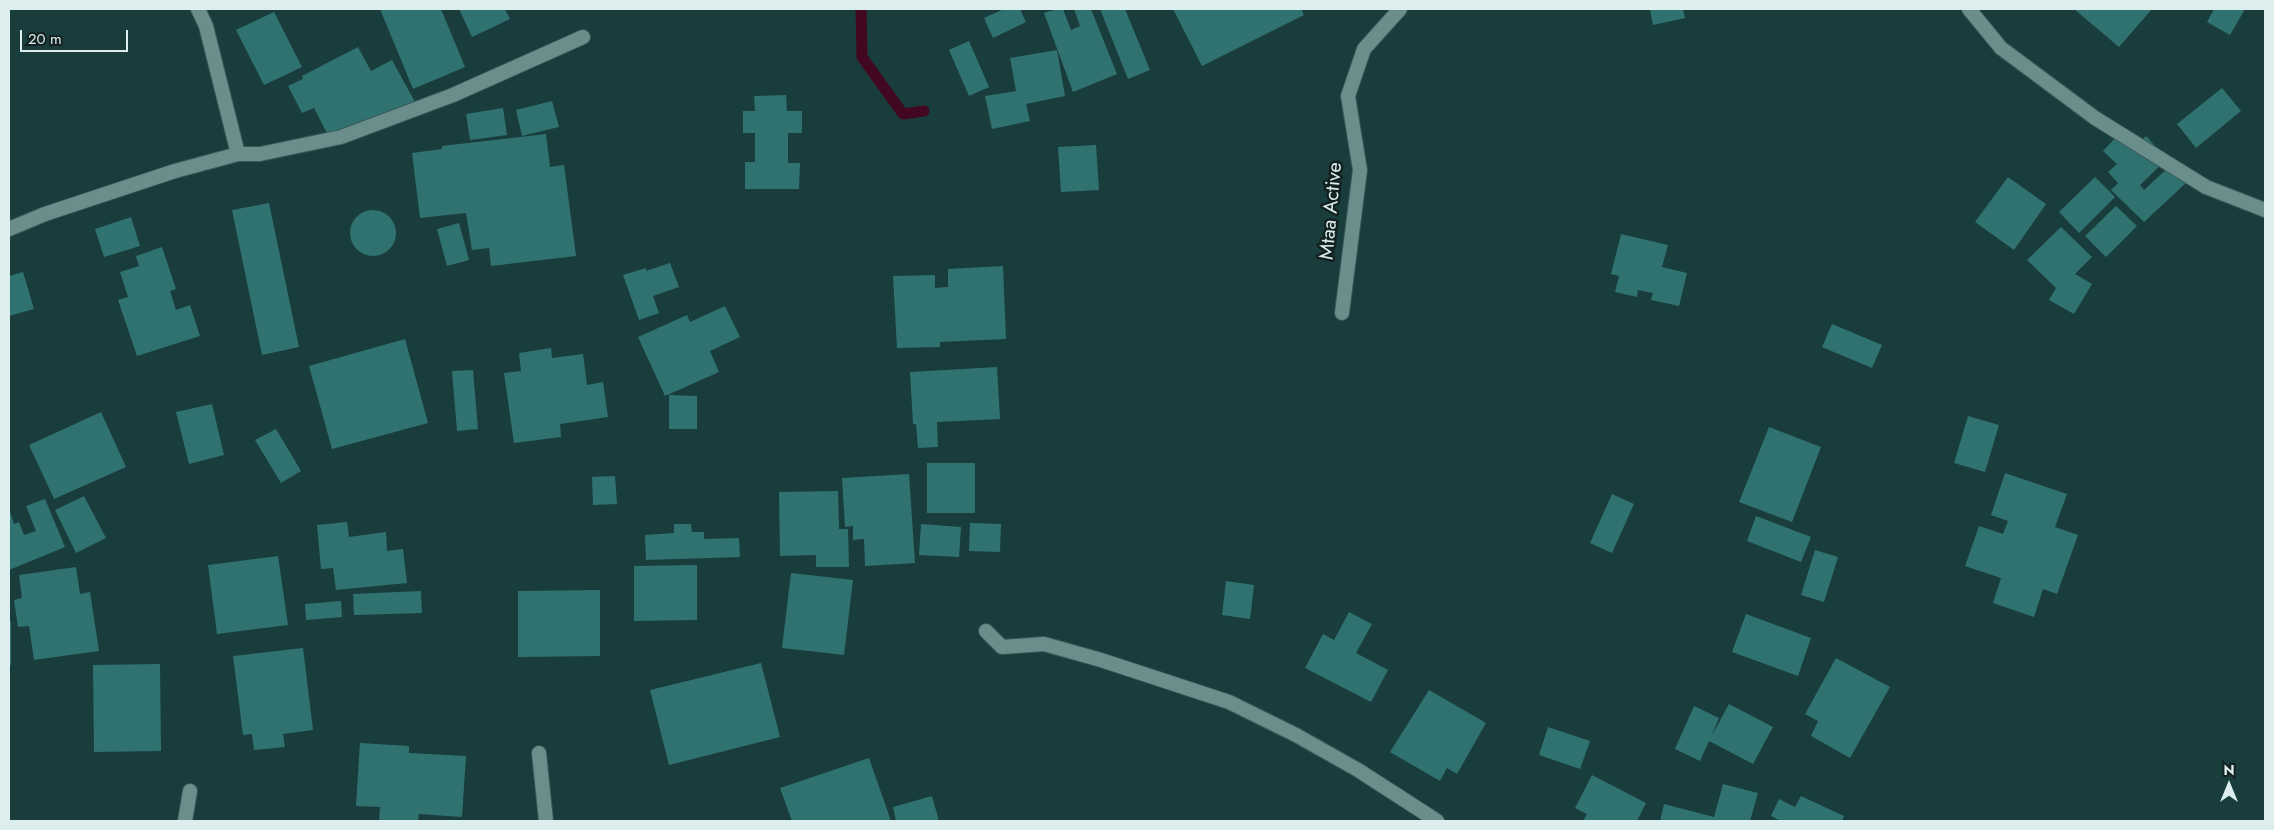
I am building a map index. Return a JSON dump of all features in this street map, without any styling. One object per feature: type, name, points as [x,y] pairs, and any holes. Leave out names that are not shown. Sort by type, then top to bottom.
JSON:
[{"type":"street","points":[[198,9],[206,26],[238,154]]},
{"type":"street","name":"Mtaa Active","points":[[1342,313],[1360,170],[1348,96],[1364,49],[1400,9]]},
{"type":"street","points":[[1969,9],[2001,48],[2095,118],[2206,187],[2265,210]]},
{"type":"street","points":[[9,229],[45,214],[166,174],[238,154],[260,154],[341,138],[453,95],[583,36]]},
{"type":"street","points":[[986,631],[1002,647],[1044,644],[1101,660],[1229,702],[1296,735],[1358,770],[1437,821]]},
{"type":"street","points":[[539,753],[546,821]]},
{"type":"street","points":[[185,821],[190,791]]},
{"type":"building","points":[[380,9],[441,9],[465,67],[413,89]]},
{"type":"building","points":[[459,9],[505,9],[510,19],[472,37]]},
{"type":"building","points":[[1004,9],[1020,9],[1026,22],[993,38],[984,18]]},
{"type":"building","points":[[1063,9],[1071,30],[1080,26],[1074,9],[1091,9],[1117,74],[1073,92],[1044,13]]},
{"type":"building","points":[[1100,9],[1125,9],[1150,70],[1128,79]]},
{"type":"building","points":[[1173,9],[1301,9],[1304,15],[1202,66]]},
{"type":"building","points":[[1650,9],[1683,9],[1685,18],[1653,25]]},
{"type":"building","points":[[2074,9],[2152,9],[2119,47]]},
{"type":"building","points":[[2214,9],[2245,9],[2230,35],[2207,22]]},
{"type":"building","points":[[274,12],[302,67],[264,85],[236,30]]},
{"type":"building","points":[[969,41],[989,87],[969,96],[949,50]]},
{"type":"building","points":[[358,47],[371,71],[392,60],[415,102],[381,119],[330,139],[314,108],[302,113],[288,86],[303,79],[302,76]]},
{"type":"building","points":[[1057,50],[1065,96],[1026,104],[1030,121],[992,129],[985,96],[1016,91],[1010,58]]},
{"type":"building","points":[[2222,88],[2241,111],[2196,148],[2177,124]]},
{"type":"building","points":[[786,95],[787,111],[802,111],[802,133],[788,133],[788,163],[800,163],[799,189],[745,189],[745,162],[755,162],[755,133],[743,133],[743,111],[755,111],[754,96]]},
{"type":"building","points":[[552,101],[559,127],[522,136],[516,110]]},
{"type":"building","points":[[503,108],[507,135],[470,140],[466,114]]},
{"type":"building","points":[[546,134],[550,167],[564,165],[576,256],[491,266],[489,248],[472,250],[466,213],[420,218],[412,153],[442,149],[442,146]]},
{"type":"building","points":[[2117,136],[2132,149],[2146,136],[2167,159],[2140,185],[2144,190],[2171,165],[2187,182],[2144,222],[2111,190],[2118,183],[2108,172],[2117,164],[2103,151]]},
{"type":"building","points":[[1096,145],[1099,190],[1061,192],[1058,147]]},
{"type":"building","points":[[2008,177],[2046,204],[2014,250],[1975,222]]},
{"type":"building","points":[[2095,177],[2115,197],[2079,233],[2059,212]]},
{"type":"building","points":[[269,203],[299,347],[262,355],[232,210]]},
{"type":"building","points":[[2116,206],[2137,226],[2106,257],[2085,236]]},
{"type":"building","points":[[373,210],[386,214],[392,220],[396,233],[392,246],[386,252],[373,256],[360,252],[354,246],[350,233],[354,220],[360,214]]},
{"type":"building","points":[[131,217],[140,246],[104,257],[95,229]]},
{"type":"building","points":[[459,223],[469,260],[447,266],[437,229]]},
{"type":"building","points":[[2061,227],[2092,257],[2075,274],[2092,284],[2074,314],[2049,300],[2056,288],[2027,260]]},
{"type":"building","points":[[1621,234],[1668,245],[1662,267],[1687,273],[1679,306],[1651,300],[1653,293],[1638,290],[1637,297],[1615,292],[1619,276],[1611,274]]},
{"type":"building","points":[[162,247],[176,289],[170,291],[176,310],[190,305],[200,336],[137,356],[118,300],[128,297],[120,272],[139,266],[136,256]]},
{"type":"building","points":[[670,263],[679,287],[653,296],[659,313],[639,320],[623,275],[646,268],[646,271]]},
{"type":"building","points":[[1003,266],[1006,339],[940,342],[940,347],[897,348],[893,276],[935,275],[935,288],[948,287],[948,269]]},
{"type":"building","points":[[23,272],[34,309],[9,316],[9,276]]},
{"type":"building","points":[[725,306],[740,337],[710,351],[719,372],[665,396],[638,337],[687,315],[690,322]]},
{"type":"building","points":[[1832,324],[1882,345],[1872,368],[1822,347]]},
{"type":"building","points":[[405,339],[428,423],[332,449],[309,366]]},
{"type":"building","points":[[551,348],[552,358],[583,354],[587,385],[603,382],[608,417],[560,424],[561,437],[514,443],[504,373],[521,371],[519,353]]},
{"type":"building","points":[[997,367],[1000,419],[937,422],[938,447],[918,448],[916,424],[913,424],[910,372]]},
{"type":"building","points":[[473,370],[478,429],[457,431],[452,371]]},
{"type":"building","points":[[669,395],[697,396],[697,429],[669,429]]},
{"type":"building","points":[[212,404],[224,455],[189,464],[176,412]]},
{"type":"building","points":[[101,412],[126,467],[54,499],[29,445]]},
{"type":"building","points":[[1968,416],[1999,425],[1985,472],[1954,463]]},
{"type":"building","points":[[1769,427],[1821,447],[1792,522],[1739,502]]},
{"type":"building","points":[[276,429],[301,471],[281,483],[255,440]]},
{"type":"building","points":[[927,463],[975,463],[975,513],[927,513]]},
{"type":"building","points":[[2005,473],[2067,494],[2055,527],[2078,535],[2057,594],[2043,589],[2034,617],[1993,603],[2001,578],[1965,566],[1979,526],[2003,534],[2008,521],[1991,515]]},
{"type":"building","points":[[909,474],[915,563],[865,566],[864,539],[853,540],[853,526],[845,527],[842,478]]},
{"type":"building","points":[[615,476],[617,504],[593,505],[592,477]]},
{"type":"building","points":[[838,491],[839,529],[848,529],[849,567],[816,567],[816,555],[780,556],[779,492]]},
{"type":"building","points":[[1612,494],[1634,504],[1612,553],[1590,543]]},
{"type":"building","points":[[84,496],[106,538],[76,553],[55,510]]},
{"type":"building","points":[[45,499],[65,547],[9,570],[9,509],[14,524],[19,522],[24,535],[36,531],[26,506]]},
{"type":"building","points":[[1756,516],[1811,537],[1801,562],[1747,541]]},
{"type":"building","points":[[347,522],[349,537],[386,532],[387,551],[403,549],[407,583],[336,590],[333,568],[321,569],[317,525]]},
{"type":"building","points":[[970,523],[1001,524],[1000,552],[969,551]]},
{"type":"building","points":[[674,524],[691,524],[692,532],[704,532],[704,539],[739,538],[740,557],[646,560],[645,535],[674,533]]},
{"type":"building","points":[[921,524],[961,527],[959,557],[919,555]]},
{"type":"building","points":[[1815,550],[1838,557],[1824,602],[1801,595]]},
{"type":"building","points":[[278,556],[288,625],[217,634],[208,565]]},
{"type":"building","points":[[697,565],[697,620],[634,621],[634,566]]},
{"type":"building","points":[[76,567],[80,594],[90,592],[99,651],[34,660],[29,626],[18,627],[14,600],[22,598],[19,575]]},
{"type":"building","points":[[791,573],[853,580],[844,655],[782,648]]},
{"type":"building","points":[[1226,581],[1254,585],[1250,619],[1222,615]]},
{"type":"building","points":[[600,590],[600,656],[518,657],[518,591]]},
{"type":"building","points":[[421,591],[422,613],[354,615],[353,594]]},
{"type":"building","points":[[341,601],[342,617],[306,620],[305,604]]},
{"type":"building","points":[[1349,612],[1372,624],[1356,653],[1388,670],[1371,702],[1305,668],[1323,634],[1334,640]]},
{"type":"building","points":[[1746,614],[1811,638],[1798,676],[1732,652]]},
{"type":"building","points":[[9,621],[11,621],[11,665],[9,665]]},
{"type":"building","points":[[303,648],[313,730],[283,734],[285,747],[254,750],[252,734],[243,735],[233,656]]},
{"type":"building","points":[[1836,658],[1890,687],[1850,758],[1811,736],[1818,721],[1805,714]]},
{"type":"building","points":[[761,663],[780,737],[669,765],[650,690]]},
{"type":"building","points":[[160,664],[161,751],[94,752],[93,665]]},
{"type":"building","points":[[1429,690],[1486,723],[1457,774],[1447,768],[1440,781],[1390,752]]},
{"type":"building","points":[[1729,704],[1773,727],[1753,764],[1709,741],[1700,761],[1675,749],[1694,706],[1719,718],[1711,737]]},
{"type":"building","points":[[1548,727],[1590,741],[1580,769],[1539,755]]},
{"type":"building","points":[[360,743],[409,746],[409,753],[466,756],[462,817],[419,814],[418,821],[379,821],[380,807],[356,806]]},
{"type":"building","points":[[869,758],[891,821],[792,821],[780,788]]},
{"type":"building","points":[[1592,775],[1646,803],[1637,821],[1583,821],[1587,814],[1575,808]]},
{"type":"building","points":[[1723,784],[1758,793],[1750,821],[1660,821],[1664,804],[1714,817]]},
{"type":"building","points":[[932,796],[939,821],[896,821],[893,807]]},
{"type":"building","points":[[1801,796],[1844,816],[1842,821],[1781,821],[1771,816],[1779,799],[1795,807]]},
{"type":"waterway","points":[[861,9],[862,57],[903,114],[924,111]]}]
